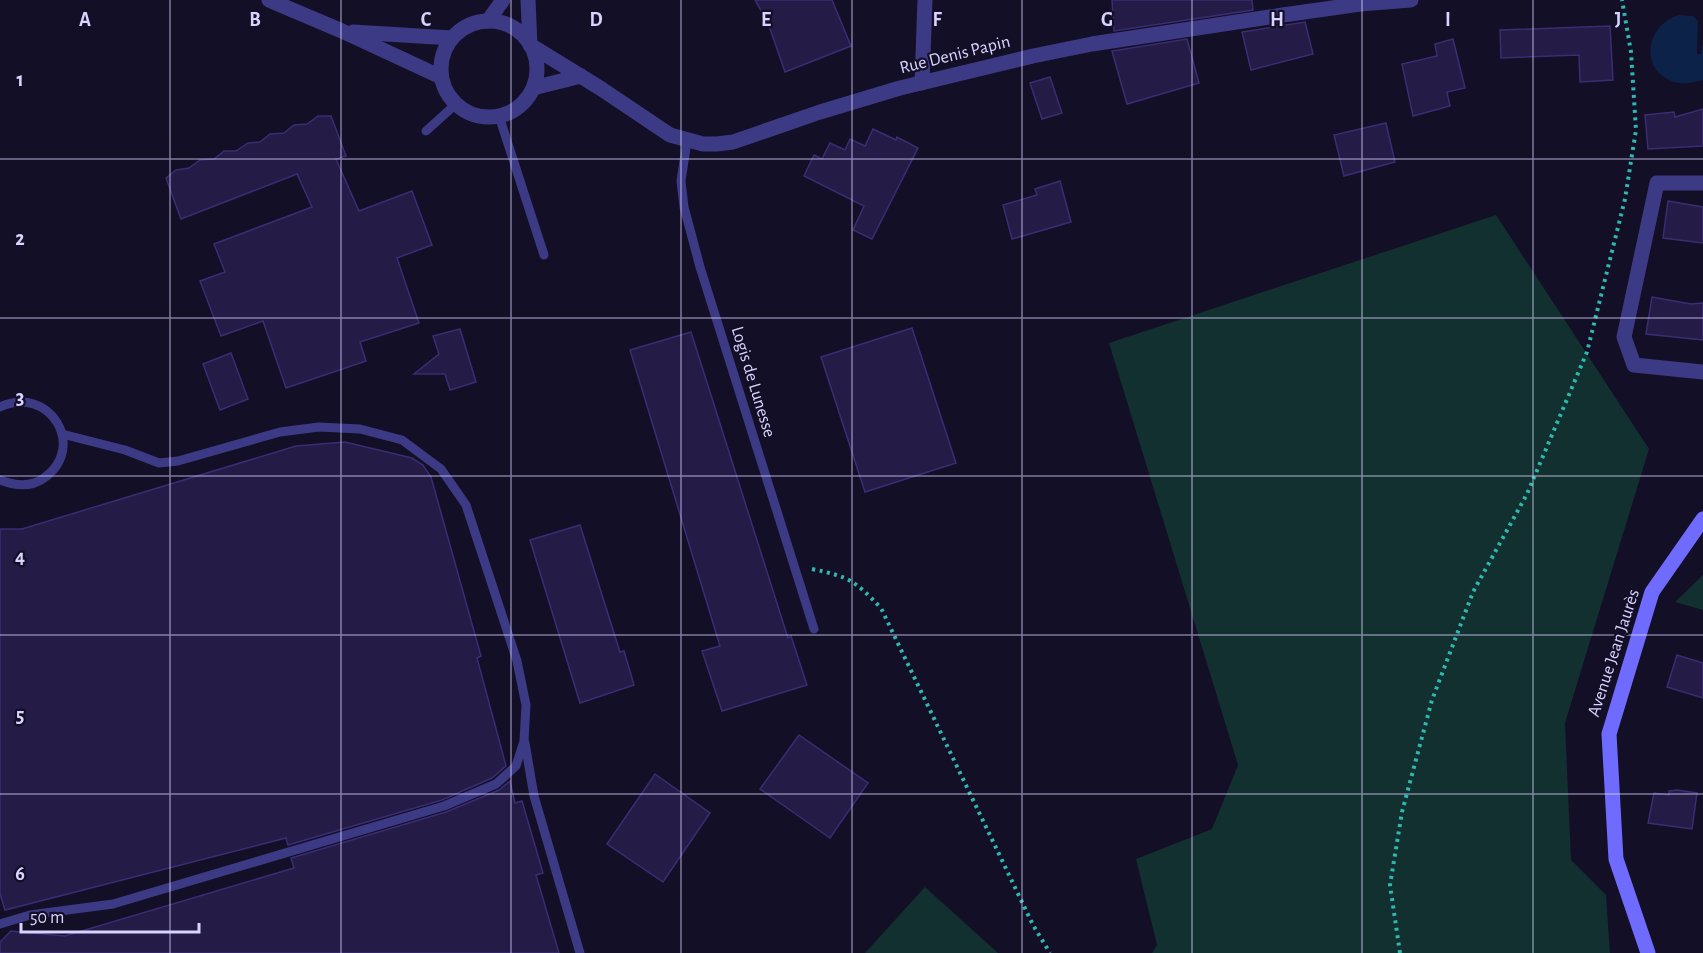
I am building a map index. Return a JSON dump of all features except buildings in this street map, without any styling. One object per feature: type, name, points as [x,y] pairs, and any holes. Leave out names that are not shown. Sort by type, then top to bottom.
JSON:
[{"type":"main road","name":"Avenue Jean Jaurès","points":[[1647,953],[1616,859],[1609,734],[1652,592],[1703,519]]},
{"type":"street","points":[[270,0],[441,77]]},
{"type":"street","points":[[488,21],[503,0]]},
{"type":"street","points":[[528,0],[530,45]]},
{"type":"street","points":[[922,83],[925,0]]},
{"type":"street","name":"Rue Denis Papin","points":[[530,45],[670,135],[703,144],[733,142],[820,112],[922,83],[1092,44],[1359,2],[1411,0]]},
{"type":"street","points":[[488,21],[514,28],[530,45],[536,58],[533,88],[525,100],[513,110],[499,116],[483,116],[468,112],[456,104],[446,91],[441,77],[441,63],[452,38],[462,29],[475,23],[488,21]]},
{"type":"street","points":[[342,31],[452,38]]},
{"type":"street","points":[[533,88],[581,76]]},
{"type":"street","points":[[1703,183],[1657,183],[1623,337],[1634,365],[1703,372]]},
{"type":"lane","points":[[426,131],[456,104]]},
{"type":"lane","points":[[499,116],[544,255]]},
{"type":"lane","name":"Logis de Lunesse","points":[[687,141],[681,181],[684,207],[700,267],[814,629]]},
{"type":"lane","points":[[0,407],[23,401],[36,404],[48,411],[57,421],[63,434],[64,448],[60,462],[40,482],[26,486],[12,485],[0,480]]},
{"type":"lane","points":[[63,434],[125,450],[159,463],[178,461],[280,432],[319,427],[360,429],[402,440],[441,469],[466,505],[517,661],[526,705],[525,741],[534,796],[580,953]]},
{"type":"lane","points":[[0,924],[30,915],[113,904],[444,806],[496,784],[516,766],[525,741]]},
{"type":"path","points":[[1400,953],[1390,885],[1402,812],[1432,700],[1473,592],[1527,494],[1587,352],[1625,199],[1636,130],[1631,52],[1622,0]]},
{"type":"path","points":[[794,565],[840,575],[857,583],[881,608],[1033,925],[1050,953]]},
{"type":"green space","points":[[1496,215],[1649,449],[1565,723],[1571,860],[1606,895],[1610,953],[1152,953],[1157,945],[1136,859],[1212,829],[1238,765],[1109,343]]},
{"type":"green space","points":[[1703,575],[1703,610],[1675,602]]},
{"type":"green space","points":[[925,887],[998,953],[865,953]]},
{"type":"water","points":[[1679,15],[1693,16],[1698,21],[1697,54],[1701,54],[1703,43],[1703,80],[1679,83],[1666,78],[1657,71],[1652,61],[1650,50],[1658,29]]}]
